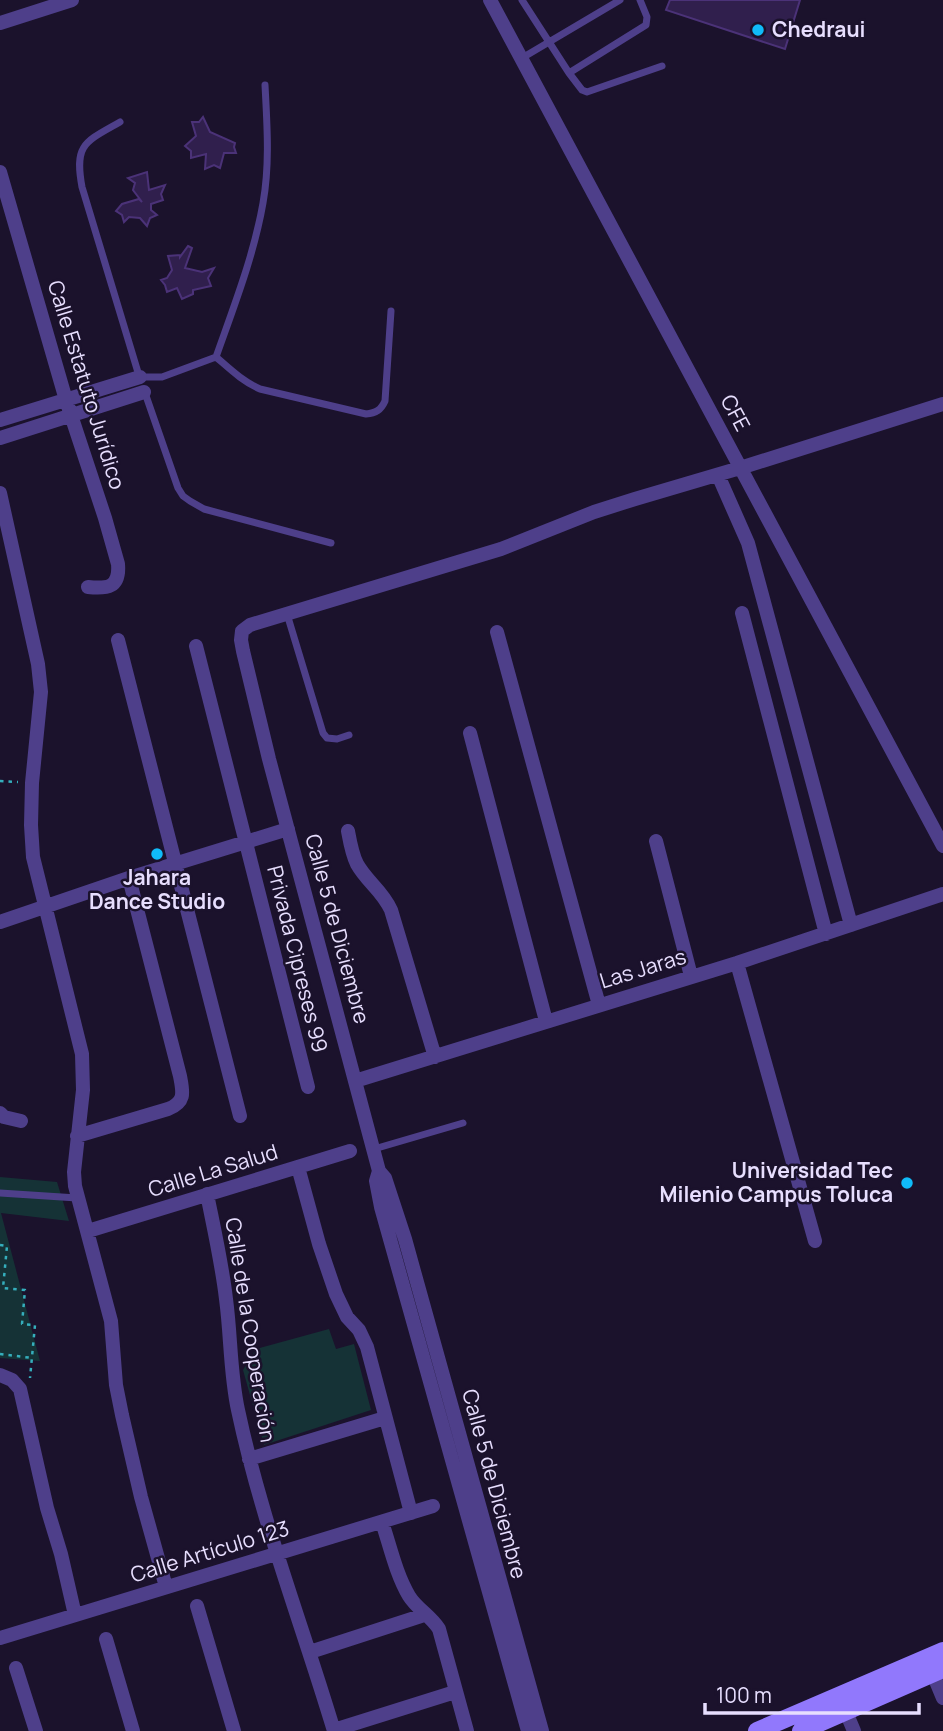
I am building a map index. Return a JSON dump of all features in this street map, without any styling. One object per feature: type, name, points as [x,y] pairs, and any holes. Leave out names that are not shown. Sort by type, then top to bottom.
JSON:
[{"type":"main road","points":[[757,1731],[943,1651]]},
{"type":"main road","points":[[801,1731],[938,1672]]},
{"type":"street","points":[[0,23],[72,0]]},
{"type":"street","name":"CFE","points":[[490,0],[943,846]]},
{"type":"street","name":"Calle Estatuto Jurídico","points":[[0,172],[66,400],[105,518],[118,572],[117,579],[108,588],[88,587]]},
{"type":"street","points":[[0,421],[140,377]]},
{"type":"street","points":[[0,438],[144,392]]},
{"type":"street","points":[[288,829],[241,640],[242,631],[250,625],[500,548],[604,509],[943,404]]},
{"type":"street","points":[[718,475],[748,543],[850,925]]},
{"type":"street","points":[[0,492],[38,664],[41,692],[32,783],[30,825],[33,857],[82,1054],[83,1090],[74,1172],[77,1198],[111,1321],[116,1385],[122,1415],[166,1587]]},
{"type":"street","points":[[743,613],[825,934]]},
{"type":"street","points":[[497,632],[599,1005]]},
{"type":"street","points":[[118,640],[240,1116]]},
{"type":"street","name":"Privada Cipreses 99","points":[[196,646],[308,1087]]},
{"type":"street","points":[[470,733],[546,1021]]},
{"type":"street","name":"Calle 5 de Diciembre","points":[[0,922],[288,829],[379,1171],[385,1178],[405,1239],[542,1731]]},
{"type":"street","points":[[348,831],[357,865],[383,894],[391,910],[435,1057]]},
{"type":"street","points":[[656,841],[691,976]]},
{"type":"street","points":[[77,1136],[169,1109],[181,1101],[178,1068],[130,878]]},
{"type":"street","name":"Las Jaras","points":[[355,1081],[737,963],[943,894]]},
{"type":"street","points":[[737,963],[815,1241]]},
{"type":"street","points":[[0,1113],[4,1117],[21,1121]]},
{"type":"street","name":"Calle La Salud","points":[[88,1231],[350,1151]]},
{"type":"street","points":[[298,1167],[336,1294],[347,1317],[359,1331],[367,1347],[411,1513]]},
{"type":"street","name":"Calle 5 de Diciembre","points":[[379,1171],[376,1187],[528,1731]]},
{"type":"street","name":"Calle de la Cooperación","points":[[207,1194],[226,1297],[231,1368],[237,1406],[249,1459],[334,1731]]},
{"type":"street","points":[[0,1375],[12,1380],[20,1390],[75,1615]]},
{"type":"street","points":[[249,1459],[385,1418]]},
{"type":"street","name":"Calle Artículo 123","points":[[0,1638],[433,1506]]},
{"type":"street","points":[[382,1522],[409,1596],[439,1629],[467,1731]]},
{"type":"street","points":[[197,1606],[234,1731]]},
{"type":"street","points":[[310,1652],[424,1615]]},
{"type":"street","points":[[106,1639],[133,1731]]},
{"type":"street","points":[[16,1668],[36,1731]]},
{"type":"street","points":[[938,1672],[943,1698]]},
{"type":"street","points":[[334,1731],[455,1692]]},
{"type":"street","points":[[846,1712],[854,1731]]},
{"type":"lane","points":[[522,0],[569,73],[584,91],[591,92],[662,66]]},
{"type":"lane","points":[[521,59],[620,0]]},
{"type":"lane","points":[[569,73],[646,24],[647,17],[640,0]]},
{"type":"lane","points":[[144,392],[162,377],[216,356],[245,274],[263,202],[268,145],[265,85]]},
{"type":"lane","points":[[120,122],[94,137],[83,147],[78,167],[144,392],[178,488],[190,501],[204,509],[331,542]]},
{"type":"lane","points":[[216,356],[239,377],[260,389],[366,414],[375,413],[382,408],[385,401],[391,311]]},
{"type":"lane","points":[[140,377],[162,377]]},
{"type":"lane","points":[[287,614],[323,733],[327,738],[337,739],[349,735]]},
{"type":"lane","points":[[373,1149],[463,1122]]},
{"type":"lane","points":[[0,1193],[77,1198]]},
{"type":"path","points":[[0,781],[32,783]]},
{"type":"path","points":[[0,1245],[7,1246],[3,1288],[25,1290],[22,1324],[35,1325],[28,1390],[20,1390]]},
{"type":"path","points":[[0,1354],[32,1358]]},
{"type":"green space","points":[[0,1177],[57,1182],[69,1221],[1,1213],[40,1361],[0,1358]]},
{"type":"green space","points":[[329,1329],[336,1349],[354,1344],[371,1410],[264,1445],[243,1370],[256,1349]]},
{"type":"building","name":"Chedraui","points":[[670,0],[800,0],[785,49],[666,10]]},
{"type":"building","points":[[203,117],[210,132],[235,143],[236,153],[224,153],[220,168],[214,165],[205,169],[206,154],[191,158],[191,151],[185,146],[196,136],[192,122],[199,122]]},
{"type":"building","points":[[147,172],[149,190],[165,185],[161,194],[163,200],[151,204],[151,210],[157,215],[150,218],[147,226],[140,218],[129,217],[124,222],[122,215],[116,211],[122,204],[139,199],[142,202],[133,190],[135,183],[128,178]]},
{"type":"building","points":[[188,246],[192,248],[185,268],[202,272],[214,268],[208,278],[211,286],[193,290],[193,294],[182,299],[177,288],[167,292],[161,280],[167,278],[172,270],[168,256],[180,257]]},
{"type":"place","name":"Chedraui","points":[[758,30]]},
{"type":"place","name":"Jahara Dance Studio","points":[[157,854]]},
{"type":"place","name":"Universidad Tec Milenio Campus Toluca","points":[[907,1183]]}]
